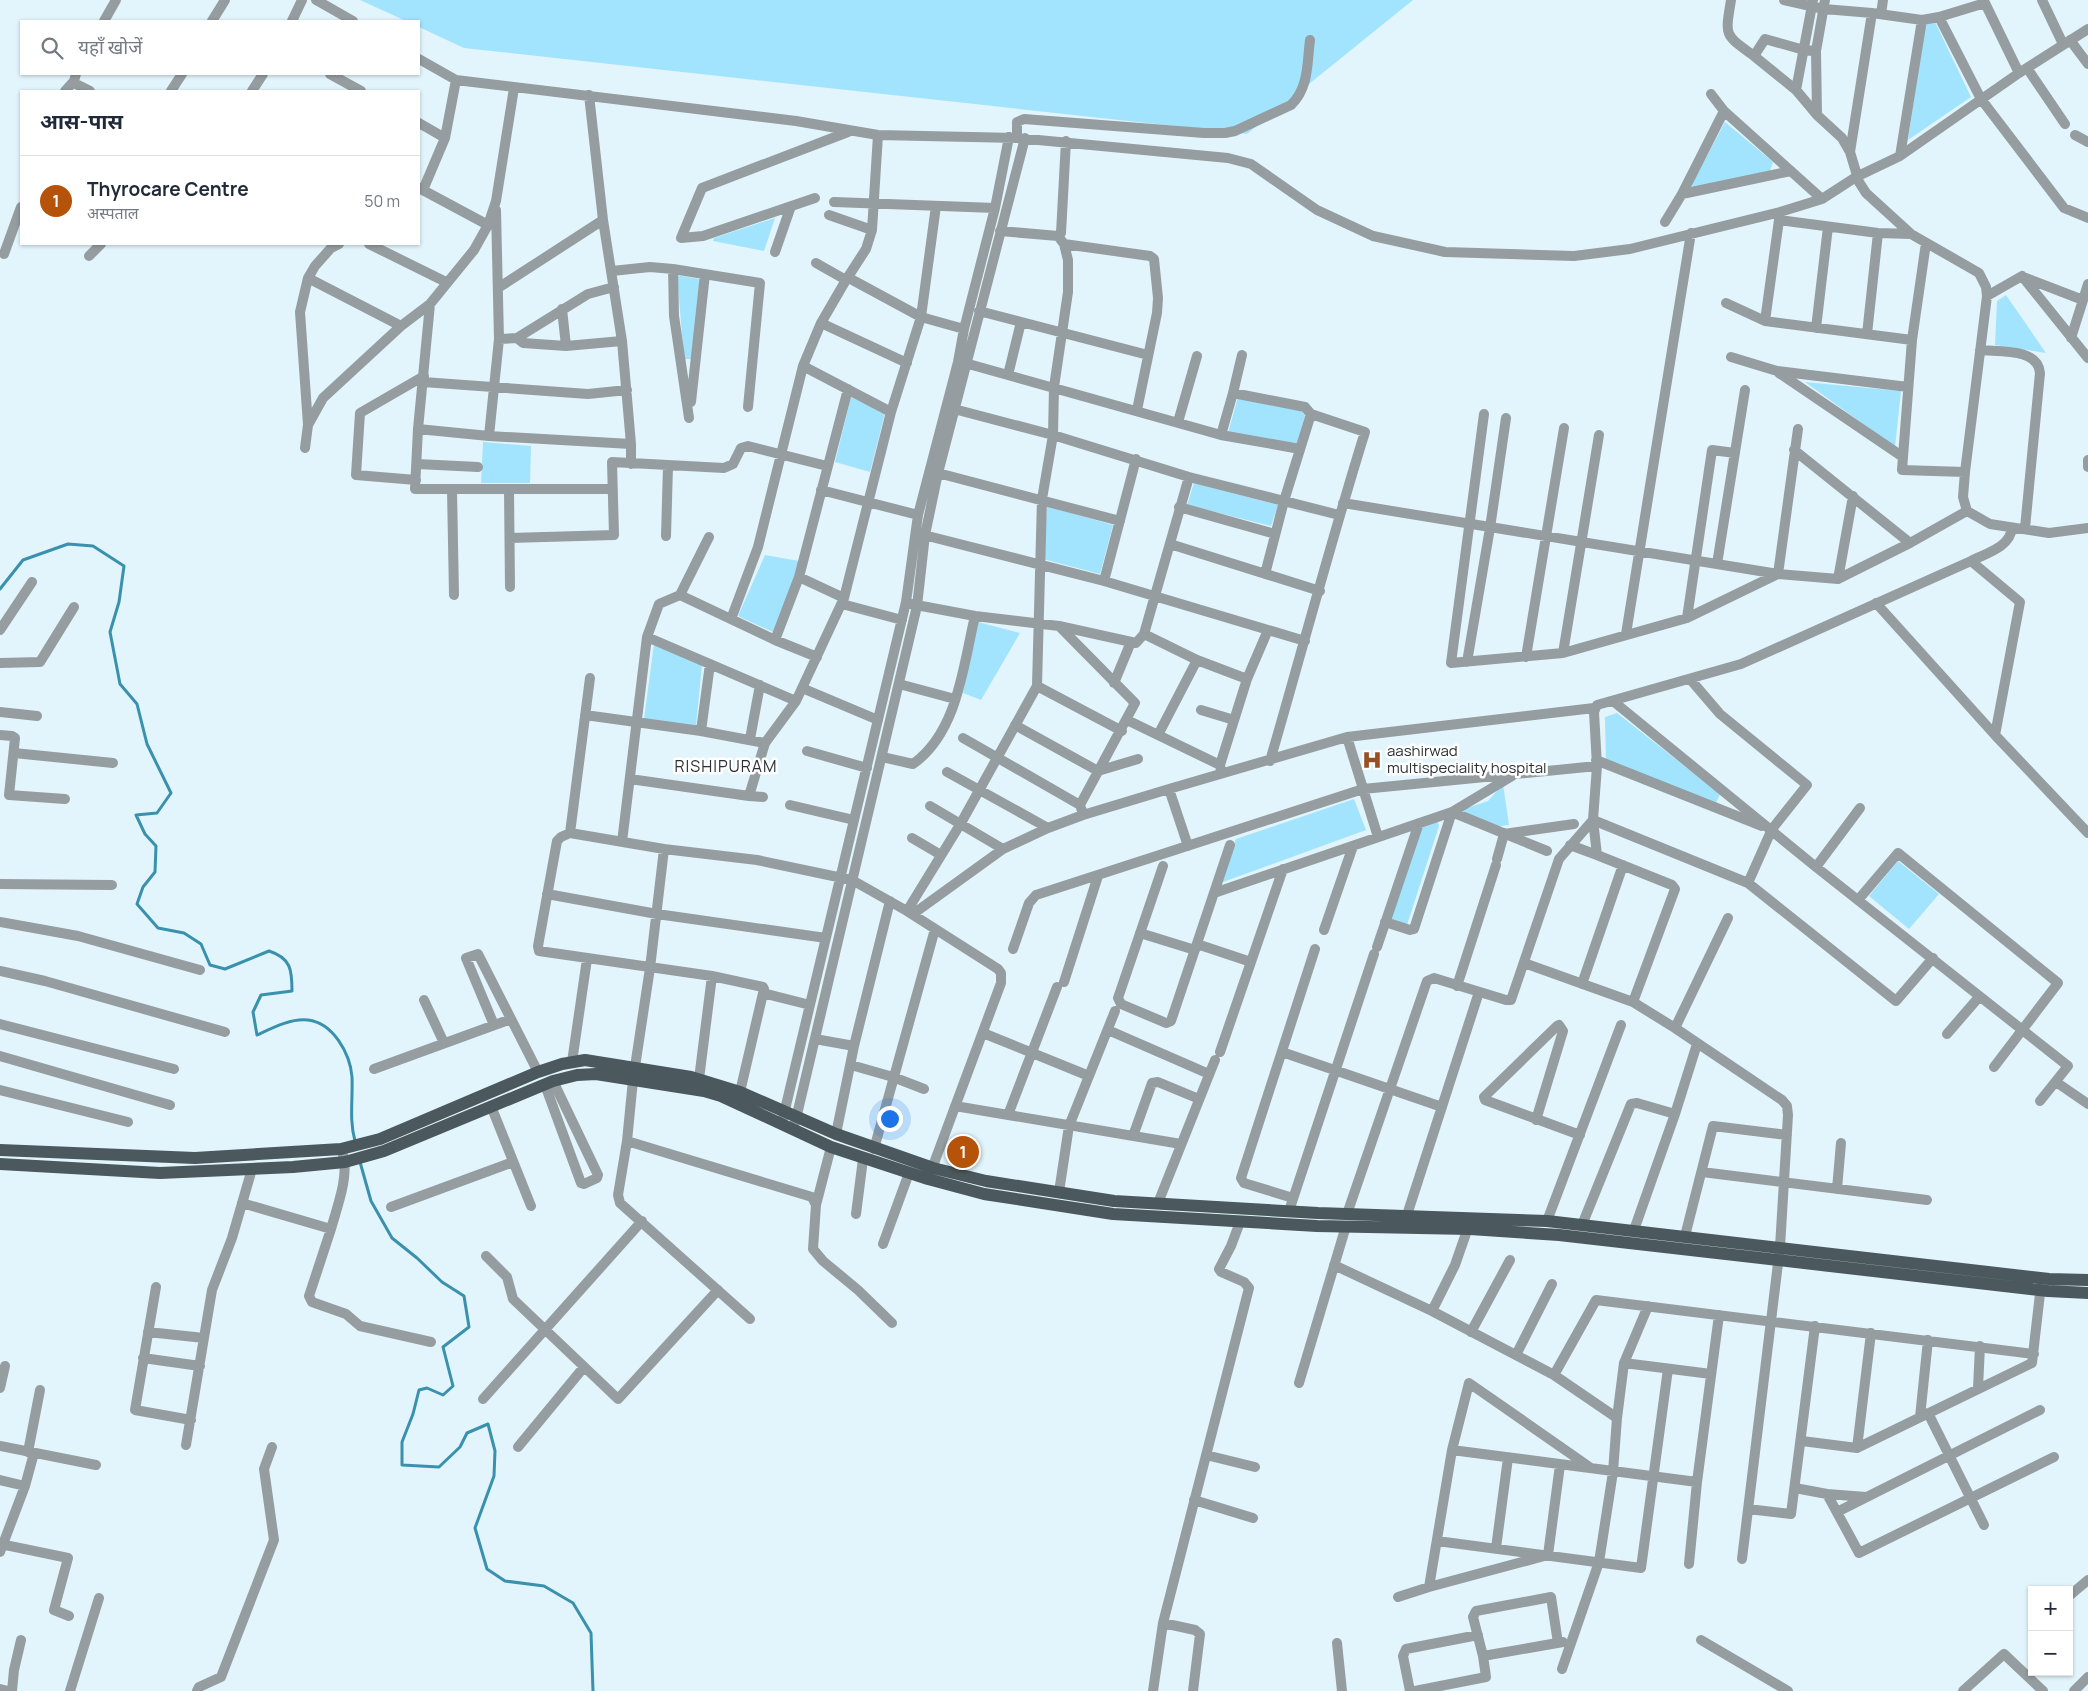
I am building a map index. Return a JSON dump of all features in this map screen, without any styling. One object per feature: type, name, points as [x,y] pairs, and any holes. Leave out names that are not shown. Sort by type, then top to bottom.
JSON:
[{"type":"main road","points":[[382,1145],[538,1072],[572,1062],[597,1061],[635,1074],[704,1090],[863,1159],[909,1173],[930,1174],[1114,1201],[1289,1211],[1346,1220],[1407,1215],[1559,1235],[1779,1254],[2041,1284],[2088,1293]]},
{"type":"main road","points":[[0,1164],[160,1173],[252,1169],[348,1155],[382,1145],[571,1076],[635,1074],[699,1079],[740,1092],[836,1134],[874,1148],[930,1174],[984,1194],[1113,1214],[1240,1222],[1346,1220],[1470,1223],[1547,1221],[1685,1236],[1779,1254]]},
{"type":"main road","points":[[0,1150],[196,1158],[348,1155]]},
{"type":"main road","points":[[2041,1284],[2088,1280]]},
{"type":"street","points":[[105,20],[116,0]]},
{"type":"street","points":[[213,20],[225,0]]},
{"type":"street","points":[[292,20],[302,0]]},
{"type":"street","points":[[316,0],[351,20]]},
{"type":"street","points":[[1731,0],[1726,30],[1730,38],[1796,90],[1817,115],[1842,138],[1850,152],[1856,177],[1866,193],[1911,234],[1979,273],[1986,287],[1987,296],[1965,472],[1963,497],[1967,511],[1990,524],[2012,528],[2025,528],[2049,533],[2088,528]]},
{"type":"street","points":[[1784,0],[1825,4],[1922,20],[1939,17],[1985,3],[2023,71],[2064,124]]},
{"type":"street","points":[[1850,152],[1877,13],[1883,0]]},
{"type":"street","points":[[2042,0],[2067,42],[2088,64]]},
{"type":"street","points":[[1796,90],[1813,3]]},
{"type":"street","points":[[1817,115],[1816,51],[1825,4]]},
{"type":"street","points":[[1939,17],[1981,99],[2064,208],[2088,218]]},
{"type":"street","points":[[1900,156],[1922,20]]},
{"type":"street","points":[[420,60],[456,80],[796,121],[849,132],[878,135],[1017,138],[1228,158],[1251,164],[1317,210],[1373,236],[1445,252],[1574,256],[1630,249],[1691,233],[1779,216],[1822,199],[1856,177],[1900,156],[1981,99],[2088,29]]},
{"type":"street","points":[[1754,56],[1765,39],[1804,50],[1816,51]]},
{"type":"street","points":[[791,1114],[815,1039],[918,606],[925,535],[965,363],[1000,231],[1017,138],[1017,122],[1024,119],[1204,133],[1234,131],[1291,105],[1299,98],[1305,84],[1310,40]]},
{"type":"street","points":[[173,90],[181,75]]},
{"type":"street","points":[[253,90],[262,75]]},
{"type":"street","points":[[332,75],[359,90]]},
{"type":"street","points":[[66,90],[75,77],[89,90]]},
{"type":"street","points":[[456,80],[446,138],[421,189],[488,225]]},
{"type":"street","points":[[308,425],[323,398],[401,326],[430,304],[474,250],[488,225],[496,201],[514,88]]},
{"type":"street","points":[[1712,94],[1724,111],[1822,199]]},
{"type":"street","points":[[589,95],[603,220],[622,341],[631,464]]},
{"type":"street","points":[[1665,222],[1682,194],[1724,111]]},
{"type":"street","points":[[420,124],[446,138]]},
{"type":"street","points":[[815,198],[703,236],[681,238],[702,188],[849,132]]},
{"type":"street","points":[[730,619],[758,548],[803,366],[821,323],[846,279],[866,249],[872,230],[878,135]]},
{"type":"street","points":[[2075,135],[2088,142]]},
{"type":"street","points":[[788,1127],[810,1005],[906,602],[914,533],[995,208],[1017,138]]},
{"type":"street","points":[[910,913],[941,855],[962,824],[1037,686],[1042,499],[1053,435],[1054,387],[1068,292],[1068,260],[1061,240],[1066,142]]},
{"type":"street","points":[[1682,194],[1791,171]]},
{"type":"street","points":[[489,436],[499,339],[496,201]]},
{"type":"street","points":[[834,202],[995,208]]},
{"type":"street","points":[[776,252],[792,206]]},
{"type":"street","points":[[750,796],[766,743],[796,701],[843,601],[891,412],[921,317],[936,206]]},
{"type":"street","points":[[4,254],[20,210]]},
{"type":"street","points":[[829,215],[872,230]]},
{"type":"street","points":[[1779,216],[1828,227],[1878,234],[1911,234]]},
{"type":"street","points":[[1765,322],[1779,216]]},
{"type":"street","points":[[498,288],[603,220]]},
{"type":"street","points":[[1816,328],[1828,227]]},
{"type":"street","points":[[1000,231],[1055,238],[1150,256],[1154,259],[1158,298],[1157,313],[1137,410]]},
{"type":"street","points":[[1626,634],[1691,233]]},
{"type":"street","points":[[1867,334],[1878,234]]},
{"type":"street","points":[[1926,243],[1912,340],[1902,470],[1965,472]]},
{"type":"street","points":[[89,256],[100,245]]},
{"type":"street","points":[[304,448],[308,425],[300,312],[308,278],[332,245]]},
{"type":"street","points":[[371,245],[446,282]]},
{"type":"street","points":[[816,263],[921,317],[964,330]]},
{"type":"street","points":[[612,271],[650,267],[673,268],[760,283],[748,407]]},
{"type":"street","points":[[673,268],[674,316],[689,418],[705,274]]},
{"type":"street","points":[[1987,296],[2022,276]]},
{"type":"street","points":[[2022,276],[2083,300]]},
{"type":"street","points":[[2022,276],[2088,358]]},
{"type":"street","points":[[308,278],[401,326]]},
{"type":"street","points":[[2071,338],[2088,284]]},
{"type":"street","points":[[499,339],[517,338],[588,294],[614,287]]},
{"type":"street","points":[[1726,303],[1765,322],[1912,340]]},
{"type":"street","points":[[430,304],[418,429],[415,489],[612,489]]},
{"type":"street","points":[[562,309],[566,346]]},
{"type":"street","points":[[979,311],[1148,355]]},
{"type":"street","points":[[1008,375],[1020,322]]},
{"type":"street","points":[[821,323],[906,363]]},
{"type":"street","points":[[517,338],[523,343],[566,346],[622,341]]},
{"type":"street","points":[[1980,350],[2028,355],[2036,360],[2040,366],[2025,528]]},
{"type":"street","points":[[1221,435],[1242,354]]},
{"type":"street","points":[[1178,422],[1197,356]]},
{"type":"street","points":[[1731,357],[1776,371],[1908,387]]},
{"type":"street","points":[[965,363],[1221,435],[1300,450]]},
{"type":"street","points":[[803,366],[891,412]]},
{"type":"street","points":[[1776,371],[1903,457]]},
{"type":"street","points":[[416,480],[356,475],[360,413],[423,379],[494,387],[588,394],[626,390]]},
{"type":"street","points":[[775,640],[799,577],[848,389]]},
{"type":"street","points":[[1717,564],[1745,390]]},
{"type":"street","points":[[1233,393],[1305,407],[1311,414],[1365,432],[1339,515],[1320,591],[1304,640],[1270,761]]},
{"type":"street","points":[[954,409],[1053,435],[1189,477],[1339,515]]},
{"type":"street","points":[[1265,574],[1284,501],[1311,414]]},
{"type":"street","points":[[1484,414],[1451,663],[1563,653],[1687,618],[1778,574]]},
{"type":"street","points":[[1467,662],[1490,528],[1506,418]]},
{"type":"street","points":[[1526,657],[1564,428]]},
{"type":"street","points":[[418,429],[489,436],[631,444]]},
{"type":"street","points":[[1778,574],[1798,429]]},
{"type":"street","points":[[1563,653],[1599,435]]},
{"type":"street","points":[[510,538],[614,535],[612,462],[668,466],[730,466],[733,464],[741,448],[745,446],[827,466]]},
{"type":"street","points":[[1687,618],[1712,450],[1735,453]]},
{"type":"street","points":[[1794,450],[1910,543]]},
{"type":"street","points":[[1104,581],[1136,460]]},
{"type":"street","points":[[2088,460],[2088,466]]},
{"type":"street","points":[[416,464],[478,467]]},
{"type":"street","points":[[666,536],[668,466]]},
{"type":"street","points":[[938,473],[1120,521]]},
{"type":"street","points":[[906,602],[918,606],[975,616],[1059,626],[1136,643],[1144,634],[1189,477]]},
{"type":"street","points":[[452,490],[454,595]]},
{"type":"street","points":[[509,490],[510,587]]},
{"type":"street","points":[[821,490],[918,516]]},
{"type":"street","points":[[1838,579],[1852,496]]},
{"type":"street","points":[[1343,503],[1778,574],[1838,579],[1910,543],[1967,511]]},
{"type":"street","points":[[1179,507],[1275,534]]},
{"type":"street","points":[[910,913],[1003,849],[1082,810],[1169,789],[1221,769],[1270,761],[1347,737],[1594,708],[1741,664],[1971,561],[2007,542],[2011,537],[2012,528]]},
{"type":"street","points":[[914,533],[1039,563],[1156,595],[1304,640]]},
{"type":"street","points":[[622,842],[647,637],[659,604],[680,595],[709,537]]},
{"type":"street","points":[[1170,544],[1320,591]]},
{"type":"street","points":[[1971,561],[2020,602],[1995,735]]},
{"type":"street","points":[[799,577],[843,601],[902,620]]},
{"type":"street","points":[[0,630],[32,582]]},
{"type":"street","points":[[680,595],[775,640],[817,657]]},
{"type":"street","points":[[1876,603],[1995,735],[2088,833]]},
{"type":"street","points":[[0,663],[40,662],[74,607]]},
{"type":"street","points":[[882,757],[914,764],[931,749],[944,726],[955,699],[975,616]]},
{"type":"street","points":[[1059,626],[1135,703],[1122,731],[1098,771],[1082,810]]},
{"type":"street","points":[[1221,769],[1247,679],[1268,630]]},
{"type":"street","points":[[1144,634],[1197,660],[1247,679]]},
{"type":"street","points":[[647,637],[796,701]]},
{"type":"street","points":[[1114,683],[1131,642]]},
{"type":"street","points":[[1158,735],[1197,660]]},
{"type":"street","points":[[701,731],[710,664]]},
{"type":"street","points":[[570,833],[590,678]]},
{"type":"street","points":[[1690,679],[1720,714],[1807,785],[1772,830],[1748,883]]},
{"type":"street","points":[[899,684],[955,699]]},
{"type":"street","points":[[750,739],[760,685]]},
{"type":"street","points":[[1037,686],[1122,731]]},
{"type":"street","points":[[802,688],[878,720]]},
{"type":"street","points":[[1613,701],[1858,900],[2068,1066],[2040,1101]]},
{"type":"street","points":[[1594,708],[1596,763],[1593,820],[1597,855]]},
{"type":"street","points":[[1201,710],[1234,720]]},
{"type":"street","points":[[0,712],[37,716]]},
{"type":"street","points":[[585,715],[701,731],[766,743]]},
{"type":"street","points":[[1127,720],[1221,769]]},
{"type":"street","points":[[1015,725],[1098,771],[1138,758]]},
{"type":"street","points":[[0,735],[14,737],[9,795],[65,799]]},
{"type":"street","points":[[1347,737],[1378,837]]},
{"type":"street","points":[[963,738],[1082,810]]},
{"type":"street","points":[[807,751],[867,768]]},
{"type":"street","points":[[14,753],[113,762]]},
{"type":"street","points":[[1013,949],[1032,899],[1036,895],[1363,789],[1515,775],[1596,763],[1772,830]]},
{"type":"street","points":[[947,772],[1048,828]]},
{"type":"street","points":[[1214,893],[1452,812],[1515,775]]},
{"type":"street","points":[[630,779],[763,797]]},
{"type":"street","points":[[1169,789],[1188,846]]},
{"type":"street","points":[[790,805],[854,820]]},
{"type":"street","points":[[930,806],[1003,849]]},
{"type":"street","points":[[1816,866],[1860,808]]},
{"type":"street","points":[[1452,812],[1548,851]]},
{"type":"street","points":[[1385,922],[1410,930],[1414,929],[1452,812]]},
{"type":"street","points":[[1299,1383],[1346,1220],[1428,979],[1434,978],[1511,1000],[1559,859],[1593,820]]},
{"type":"street","points":[[1593,820],[1748,883],[1896,1001],[1933,958]]},
{"type":"street","points":[[1289,1211],[1419,823]]},
{"type":"street","points":[[1504,834],[1574,824]]},
{"type":"street","points":[[740,1092],[764,989],[760,985],[712,976],[539,952],[538,946],[547,894],[558,840],[561,836],[570,833],[664,849],[757,860],[852,880],[910,913],[998,969],[1001,973],[1001,983],[930,1174]]},
{"type":"street","points":[[1457,986],[1497,862],[1504,834]]},
{"type":"street","points":[[912,838],[941,855]]},
{"type":"street","points":[[1163,866],[1118,1001],[1166,1023],[1171,1020],[1230,845]]},
{"type":"street","points":[[1570,845],[1672,885],[1674,889],[1633,1002]]},
{"type":"street","points":[[1324,930],[1353,846]]},
{"type":"street","points":[[664,849],[650,968],[618,1195],[620,1203],[750,1319]]},
{"type":"street","points":[[1858,900],[1898,853],[2058,983],[1994,1067]]},
{"type":"street","points":[[1582,984],[1623,865]]},
{"type":"street","points":[[1158,1203],[1217,1056],[1283,869]]},
{"type":"street","points":[[1008,1115],[1061,984],[1098,876]]},
{"type":"street","points":[[0,884],[112,884]]},
{"type":"street","points":[[547,894],[656,914],[826,938]]},
{"type":"street","points":[[836,1134],[854,1046],[890,901]]},
{"type":"street","points":[[1675,1028],[1728,918]]},
{"type":"street","points":[[0,922],[78,936],[200,970]]},
{"type":"street","points":[[874,1148],[935,929]]},
{"type":"street","points":[[1140,933],[1251,962]]},
{"type":"street","points":[[1293,1198],[1241,1181],[1315,950]]},
{"type":"street","points":[[494,1025],[466,958],[478,954],[538,1072]]},
{"type":"street","points":[[572,1062],[587,959]]},
{"type":"street","points":[[1524,963],[1633,1002],[1782,1100],[1787,1106],[1787,1135],[1779,1254],[1742,1559]]},
{"type":"street","points":[[0,971],[44,981],[225,1032]]},
{"type":"street","points":[[699,1079],[712,976]]},
{"type":"street","points":[[1407,1215],[1479,992]]},
{"type":"street","points":[[763,993],[810,1005]]},
{"type":"street","points":[[1947,1034],[1979,997]]},
{"type":"street","points":[[424,1000],[444,1043]]},
{"type":"street","points":[[1059,1192],[1070,1126],[1115,1011]]},
{"type":"street","points":[[374,1069],[511,1019]]},
{"type":"street","points":[[0,1024],[174,1070]]},
{"type":"street","points":[[1536,1120],[1562,1031],[1560,1025],[1556,1026],[1484,1096],[1485,1100],[1536,1120],[1580,1135]]},
{"type":"street","points":[[1547,1221],[1621,1025]]},
{"type":"street","points":[[1108,1030],[1209,1074]]},
{"type":"street","points":[[983,1033],[1089,1076]]},
{"type":"street","points":[[815,1039],[854,1046]]},
{"type":"street","points":[[1634,1230],[1675,1114],[1697,1044]]},
{"type":"street","points":[[1282,1052],[1442,1107]]},
{"type":"street","points":[[0,1056],[170,1105]]},
{"type":"street","points":[[851,1065],[893,1077],[924,1090]]},
{"type":"street","points":[[1133,1136],[1152,1082],[1158,1082],[1199,1100]]},
{"type":"street","points":[[2056,1082],[2088,1104]]},
{"type":"street","points":[[549,1083],[598,1175],[597,1178],[584,1184],[581,1183],[549,1083]]},
{"type":"street","points":[[0,1090],[128,1122]]},
{"type":"street","points":[[1582,1224],[1631,1104],[1637,1103],[1675,1114]]},
{"type":"street","points":[[490,1106],[531,1206]]},
{"type":"street","points":[[955,1106],[1181,1144]]},
{"type":"street","points":[[1685,1236],[1713,1126],[1787,1135]]},
{"type":"street","points":[[627,1141],[812,1197],[816,1205]]},
{"type":"street","points":[[1837,1189],[1841,1142]]},
{"type":"street","points":[[831,1146],[816,1205],[813,1249],[892,1323]]},
{"type":"street","points":[[348,1155],[331,1229],[309,1296],[310,1301],[346,1314],[360,1326],[431,1342]]},
{"type":"street","points":[[856,1214],[863,1159]]},
{"type":"street","points":[[391,1207],[513,1162]]},
{"type":"street","points":[[186,1445],[212,1290],[232,1238],[252,1169]]},
{"type":"street","points":[[1702,1172],[1927,1200]]},
{"type":"street","points":[[882,1244],[909,1173]]},
{"type":"street","points":[[242,1203],[331,1229]]},
{"type":"street","points":[[483,1400],[642,1221]]},
{"type":"street","points":[[1153,1691],[1164,1623],[1249,1288],[1244,1282],[1221,1272],[1219,1269],[1240,1222]]},
{"type":"street","points":[[1432,1311],[1455,1265],[1470,1223]]},
{"type":"street","points":[[486,1256],[507,1276],[513,1299],[618,1399],[718,1290]]},
{"type":"street","points":[[1471,1332],[1510,1260]]},
{"type":"street","points":[[1334,1265],[1432,1311],[1554,1375],[1617,1418]]},
{"type":"street","points":[[1516,1355],[1552,1284]]},
{"type":"street","points":[[1802,1442],[1857,1448],[2032,1363],[2041,1284]]},
{"type":"street","points":[[156,1287],[135,1410],[190,1420]]},
{"type":"street","points":[[1554,1375],[1596,1300],[2034,1354]]},
{"type":"street","points":[[1562,1669],[1599,1562],[1613,1472],[1624,1363],[1648,1306]]},
{"type":"street","points":[[1689,1564],[1697,1482],[1719,1315]]},
{"type":"street","points":[[1748,1509],[1791,1514],[1802,1442],[1815,1326]]},
{"type":"street","points":[[148,1332],[204,1338]]},
{"type":"street","points":[[1857,1448],[1871,1333]]},
{"type":"street","points":[[1928,1340],[1924,1415],[1950,1455],[1984,1526]]},
{"type":"street","points":[[1978,1388],[1980,1346]]},
{"type":"street","points":[[143,1358],[200,1366]]},
{"type":"street","points":[[1624,1363],[1711,1374]]},
{"type":"street","points":[[0,1388],[5,1366]]},
{"type":"street","points":[[518,1447],[584,1367]]},
{"type":"street","points":[[1437,1541],[1642,1568],[1652,1477],[1668,1369]]},
{"type":"street","points":[[1430,1587],[1452,1450],[1469,1383],[1591,1468]]},
{"type":"street","points":[[40,1390],[25,1486],[1,1546],[68,1558],[54,1610],[69,1616]]},
{"type":"street","points":[[1837,1512],[2040,1410]]},
{"type":"street","points":[[0,1446],[96,1465]]},
{"type":"street","points":[[197,1691],[199,1687],[221,1677],[274,1540],[264,1469],[272,1447]]},
{"type":"street","points":[[1452,1450],[1697,1482]]},
{"type":"street","points":[[1206,1455],[1255,1467]]},
{"type":"street","points":[[1827,1494],[1859,1553],[2054,1457]]},
{"type":"street","points":[[1496,1548],[1508,1458]]},
{"type":"street","points":[[1548,1555],[1560,1465]]},
{"type":"street","points":[[0,1480],[25,1486]]},
{"type":"street","points":[[1795,1488],[1827,1494],[1866,1497]]},
{"type":"street","points":[[1194,1500],[1253,1518]]},
{"type":"street","points":[[1398,1597],[1548,1555]]},
{"type":"street","points":[[2073,1593],[2088,1580]]},
{"type":"street","points":[[1415,1691],[1484,1679],[1486,1674],[1483,1656],[1473,1616],[1476,1611],[1549,1597],[1552,1599],[1558,1643]]},
{"type":"street","points":[[70,1691],[99,1598]]},
{"type":"street","points":[[1164,1623],[1195,1630],[1200,1634],[1193,1691]]},
{"type":"street","points":[[1410,1691],[1403,1656],[1406,1649],[1478,1635]]},
{"type":"street","points":[[0,1689],[10,1691],[21,1640]]},
{"type":"street","points":[[1701,1640],[1788,1691]]},
{"type":"street","points":[[1483,1656],[1572,1641]]},
{"type":"street","points":[[1336,1643],[1342,1691]]},
{"type":"street","points":[[1963,1691],[2004,1654],[2043,1691]]},
{"type":"street","points":[[2074,1691],[2088,1677]]},
{"type":"shaded area","points":[[360,0],[1413,0],[1247,134],[464,48],[420,27],[420,20],[404,20]]},
{"type":"shaded area","points":[[1935,22],[1971,97],[1908,140],[1925,24]]},
{"type":"shaded area","points":[[1725,122],[1773,162],[1770,171],[1693,188],[1692,184]]},
{"type":"shaded area","points":[[775,218],[764,251],[713,241],[714,238]]},
{"type":"shaded area","points":[[677,275],[700,279],[693,359],[684,359]]},
{"type":"shaded area","points":[[2006,295],[2046,353],[1995,345],[1997,301]]},
{"type":"shaded area","points":[[1805,382],[1901,391],[1895,447]]},
{"type":"shaded area","points":[[851,397],[885,413],[870,472],[835,462]]},
{"type":"shaded area","points":[[1238,397],[1306,412],[1297,446],[1228,433]]},
{"type":"shaded area","points":[[483,442],[531,446],[530,483],[481,483]]},
{"type":"shaded area","points":[[1194,483],[1278,505],[1271,526],[1187,505]]},
{"type":"shaded area","points":[[1047,506],[1113,525],[1100,574],[1043,559]]},
{"type":"shaded area","points":[[765,555],[799,561],[797,572],[773,632],[738,616]]},
{"type":"shaded area","points":[[978,622],[1020,633],[981,700],[963,693]]},
{"type":"shaded area","points":[[654,644],[702,665],[696,726],[644,719]]},
{"type":"shaded area","points":[[1617,713],[1720,794],[1716,803],[1606,764],[1605,717]]},
{"type":"shaded area","points":[[1503,784],[1509,825],[1493,827],[1458,811],[1488,801]]},
{"type":"shaded area","points":[[1354,799],[1366,830],[1223,882],[1221,879],[1236,839]]},
{"type":"shaded area","points":[[1437,819],[1439,826],[1407,925],[1385,917],[1413,827]]},
{"type":"shaded area","points":[[1898,861],[1939,894],[1909,929],[1869,896]]},
{"type":"waterway","points":[[0,589],[23,560],[68,544],[93,546],[124,566],[119,602],[110,632],[120,684],[137,704],[147,744],[171,793],[157,813],[136,815],[145,834],[156,846],[155,872],[143,887],[137,904],[158,928],[184,933],[201,944],[210,965],[225,969],[269,951],[286,961],[291,971],[292,991],[261,995],[253,1012],[257,1035],[282,1024],[302,1020],[317,1022],[332,1033],[344,1049],[351,1068],[352,1125],[355,1141]]},
{"type":"waterway","points":[[360,1162],[371,1201],[392,1238],[417,1258],[442,1282],[464,1296],[469,1327],[443,1347],[453,1386],[443,1395],[427,1388],[419,1390],[413,1414],[402,1442],[402,1465],[439,1467],[460,1447],[467,1433],[488,1424],[495,1451],[494,1476],[475,1528],[487,1569],[505,1581],[544,1586],[573,1603],[591,1633],[593,1691]]},
{"type":"place","name":"aashirwad multispeciality hospital","points":[[1372,760]]},
{"type":"place","name":"Thyrocare Centre","points":[[963,1152]]},
{"type":"district","name":"RISHIPURAM","points":[[726,766]]}]
